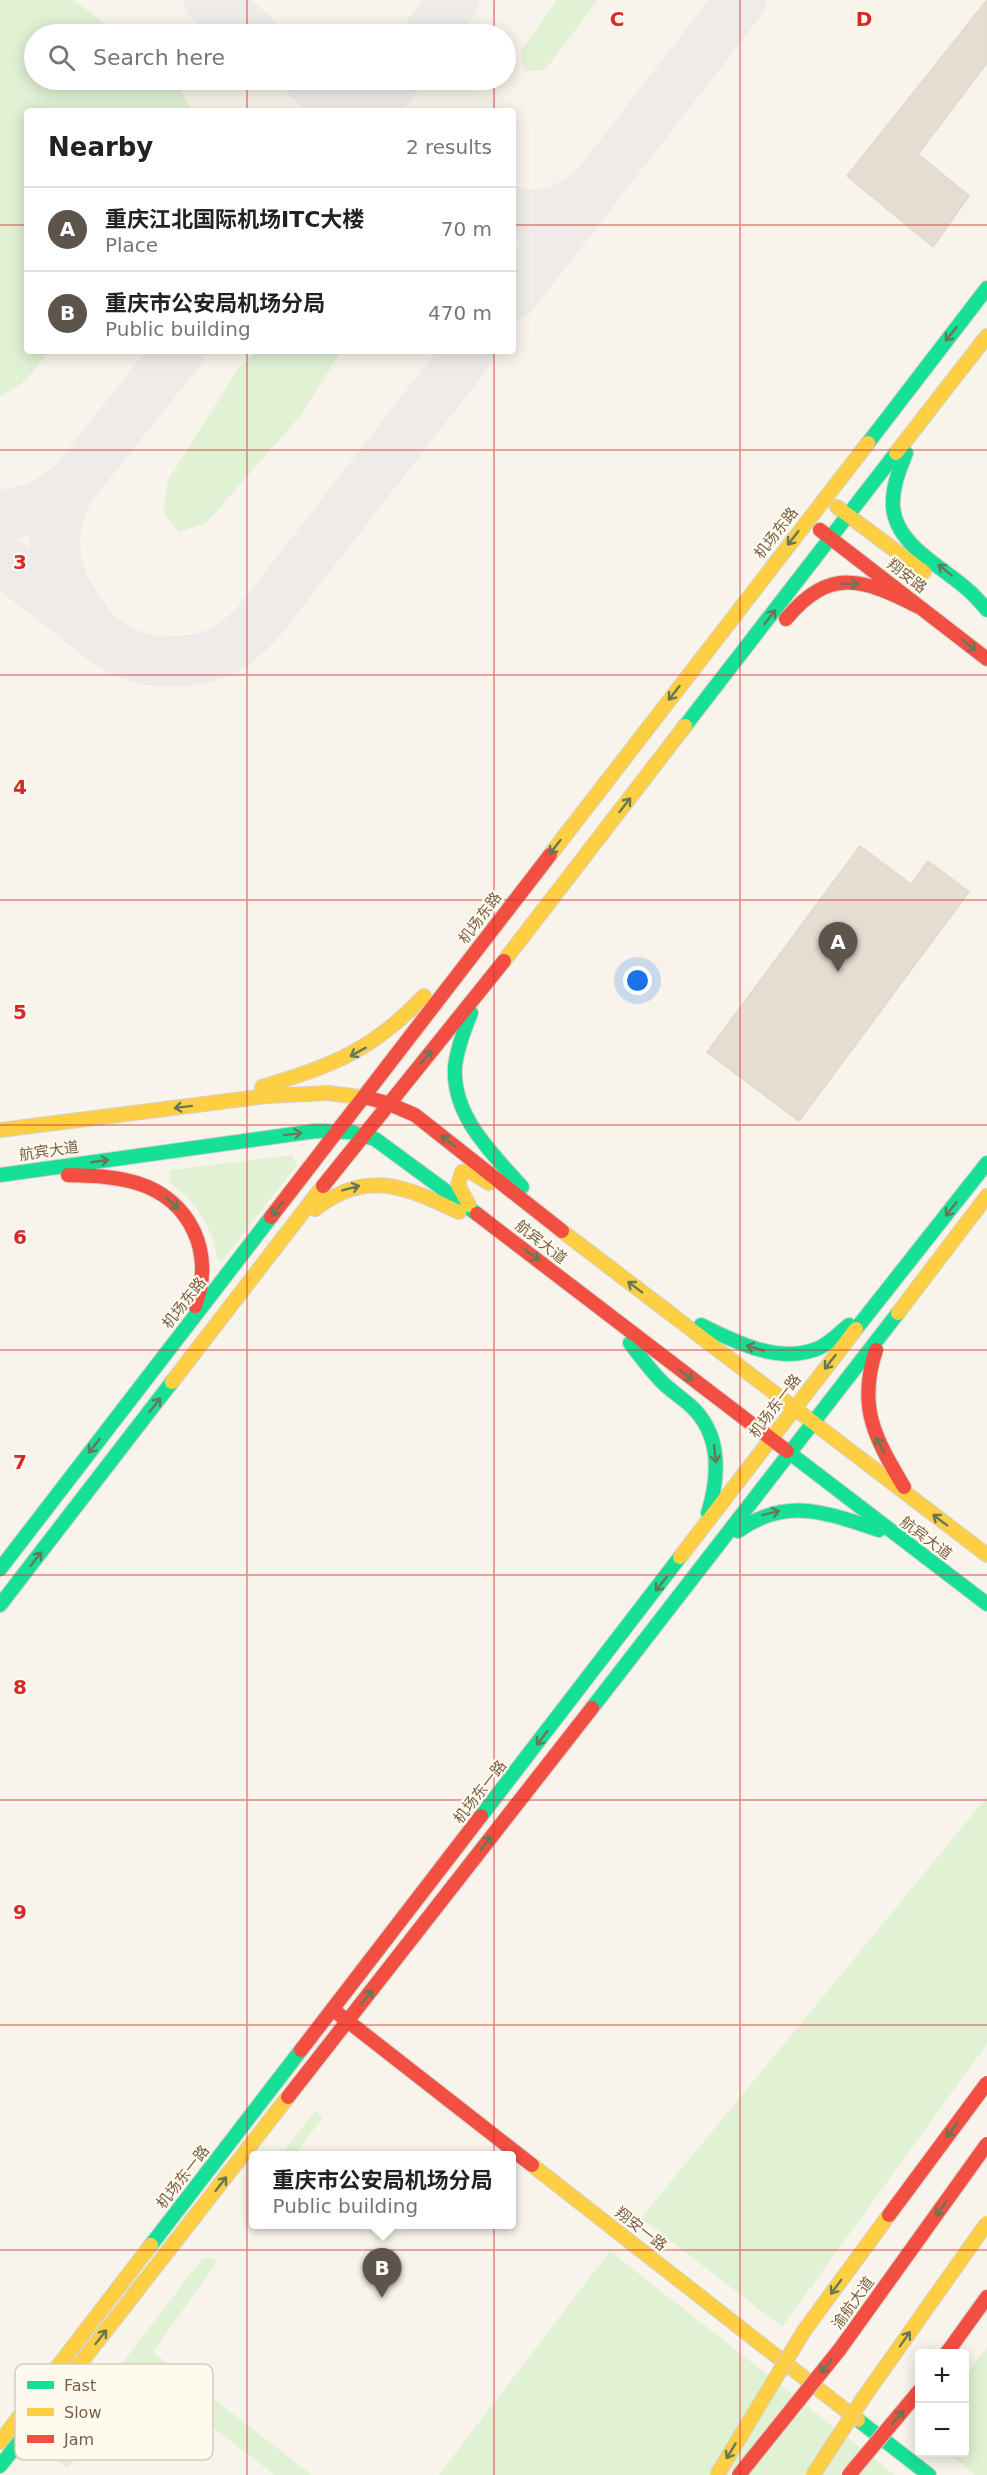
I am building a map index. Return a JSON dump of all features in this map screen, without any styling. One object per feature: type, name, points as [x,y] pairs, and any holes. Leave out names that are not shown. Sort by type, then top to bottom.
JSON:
[{"type":"main road","name":"机场东路","points":[[0,1569],[987,288]]},
{"type":"main road","points":[[0,1605],[363,1134],[481,991],[987,336]]},
{"type":"main road","points":[[924,417],[896,478],[892,508],[896,522],[910,542],[977,596],[987,610]]},
{"type":"main road","name":"翔安路","points":[[824,497],[987,620]]},
{"type":"main road","name":"翔安路","points":[[807,519],[987,659]]},
{"type":"main road","points":[[723,678],[769,639],[804,598],[817,589],[848,582],[869,585],[919,607]]},
{"type":"main road","points":[[210,1104],[312,1072],[354,1055],[403,1020],[432,986],[480,945]]},
{"type":"main road","points":[[481,991],[462,1033],[458,1050],[455,1077],[460,1103],[472,1129],[556,1226]]},
{"type":"main road","name":"航宾大道","points":[[0,1130],[290,1094],[365,1096],[389,1102],[415,1115],[556,1226],[987,1555]]},
{"type":"main road","name":"航宾大道","points":[[0,1175],[294,1134],[338,1130],[363,1134],[388,1146],[473,1210],[987,1604]]},
{"type":"main road","name":"机场东一路","points":[[60,2364],[684,1554],[770,1439],[987,1163]]},
{"type":"main road","points":[[473,1210],[456,1184],[459,1176],[466,1171],[476,1174],[556,1226]]},
{"type":"main road","points":[[15,1173],[126,1180],[146,1186],[175,1204],[196,1233],[204,1267],[199,1300],[182,1333]]},
{"type":"main road","points":[[287,1233],[325,1200],[338,1192],[350,1187],[379,1184],[415,1192],[503,1233]]},
{"type":"main road","points":[[80,2364],[814,1423],[987,1196]]},
{"type":"main road","points":[[657,1303],[738,1343],[781,1354],[804,1352],[829,1341],[880,1299]]},
{"type":"main road","points":[[604,1312],[662,1382],[700,1416],[712,1437],[716,1453],[714,1496],[708,1513],[684,1554]]},
{"type":"main road","points":[[883,1332],[867,1380],[867,1400],[875,1437],[909,1496]]},
{"type":"main road","points":[[708,1558],[746,1523],[771,1512],[788,1509],[826,1512],[895,1535]]},
{"type":"main road","name":"翔安一路","points":[[333,2009],[514,2151]]},
{"type":"main road","points":[[717,2475],[804,2331],[987,2083]]},
{"type":"main road","name":"渝航大道","points":[[739,2475],[840,2349],[987,2144]]},
{"type":"main road","name":"翔安一路","points":[[516,2152],[929,2475]]},
{"type":"main road","points":[[813,2475],[864,2397],[987,2223]]},
{"type":"main road","points":[[950,2349],[987,2297]]},
{"type":"main road","points":[[849,2475],[915,2396]]},
{"type":"main road","name":"机场东一路","points":[[0,2442],[15,2422]]},
{"type":"main road","points":[[0,2466],[15,2447]]},
{"type":"green space","points":[[0,0],[73,0],[106,24],[24,24],[24,90],[181,90],[190,108],[24,108],[24,354],[48,354],[25,381],[0,397]]},
{"type":"green space","points":[[557,0],[598,0],[545,70],[524,71],[521,51]]},
{"type":"green space","points":[[254,354],[339,354],[301,415],[206,523],[179,532],[164,513],[167,482],[238,369]]},
{"type":"green space","points":[[292,1155],[297,1165],[222,1261],[218,1260],[212,1236],[201,1215],[187,1197],[169,1182],[171,1170]]},
{"type":"green space","points":[[987,1797],[987,2044],[782,2327],[641,2218]]},
{"type":"green space","points":[[315,2111],[323,2117],[297,2151],[284,2151]]},
{"type":"green space","points":[[610,2251],[895,2475],[439,2475]]},
{"type":"green space","points":[[211,2257],[217,2262],[153,2352],[169,2364],[121,2364],[202,2259]]},
{"type":"green space","points":[[987,2347],[987,2475],[976,2475],[953,2457],[969,2457],[969,2372]]},
{"type":"green space","points":[[213,2398],[312,2475],[275,2475],[213,2428]]},
{"type":"green space","points":[[55,2460],[74,2460],[68,2468]]},
{"type":"building","points":[[987,0],[987,63],[918,154],[969,196],[933,247],[847,176]]},
{"type":"building","points":[[860,846],[911,884],[928,861],[969,892],[799,1121],[707,1052]]},
{"type":"taxiway","points":[[209,0],[239,24]]},
{"type":"taxiway","points":[[436,24],[454,0]]},
{"type":"taxiway","points":[[516,290],[741,0]]},
{"type":"taxiway","points":[[324,90],[348,108]]},
{"type":"taxiway","points":[[371,108],[386,90]]},
{"type":"taxiway","points":[[516,214],[535,215],[556,212],[575,203],[592,189]]},
{"type":"taxiway","points":[[84,618],[64,586],[58,570],[55,537],[57,520],[63,502],[72,485],[177,354]]},
{"type":"taxiway","points":[[0,559],[98,635],[124,652],[154,661],[171,662],[202,658],[221,652],[245,635],[260,620],[467,354]]},
{"type":"taxiway","points":[[0,515],[39,506],[72,485]]},
{"type":"traffic: fast","points":[[868,443],[987,288]]},
{"type":"traffic: fast","points":[[685,726],[896,453]]},
{"type":"traffic: fast","points":[[906,453],[896,479],[893,499],[896,520],[902,532],[911,544],[968,590],[987,610]]},
{"type":"traffic: fast","points":[[471,1013],[459,1046],[455,1067],[460,1102],[476,1133],[522,1187]]},
{"type":"traffic: fast","points":[[0,1175],[316,1131],[350,1132],[375,1139],[477,1214]]},
{"type":"traffic: fast","points":[[856,1329],[987,1163]]},
{"type":"traffic: fast","points":[[0,1569],[271,1217]]},
{"type":"traffic: fast","points":[[592,1708],[898,1313]]},
{"type":"traffic: fast","points":[[701,1325],[758,1349],[789,1354],[804,1353],[819,1348],[849,1325]]},
{"type":"traffic: fast","points":[[630,1343],[662,1382],[694,1409],[710,1432],[716,1458],[716,1472],[708,1513]]},
{"type":"traffic: fast","points":[[0,1605],[172,1382]]},
{"type":"traffic: fast","points":[[787,1451],[987,1604]]},
{"type":"traffic: fast","points":[[738,1531],[756,1520],[790,1511],[824,1514],[879,1530]]},
{"type":"traffic: fast","points":[[481,1816],[680,1557]]},
{"type":"traffic: fast","points":[[151,2245],[301,2050]]},
{"type":"traffic: fast","points":[[858,2420],[929,2475]]},
{"type":"traffic: fast","points":[[0,2466],[15,2447]]},
{"type":"traffic: slow","points":[[896,453],[987,336]]},
{"type":"traffic: slow","points":[[550,855],[868,443]]},
{"type":"traffic: slow","points":[[837,507],[924,572]]},
{"type":"traffic: slow","points":[[504,961],[685,726]]},
{"type":"traffic: slow","points":[[262,1087],[310,1071],[350,1054],[387,1030],[424,996]]},
{"type":"traffic: slow","points":[[0,1130],[267,1096],[328,1093],[368,1098]]},
{"type":"traffic: slow","points":[[469,1205],[458,1185],[462,1172],[471,1172],[489,1183]]},
{"type":"traffic: slow","points":[[172,1382],[323,1186]]},
{"type":"traffic: slow","points":[[315,1209],[352,1189],[386,1186],[421,1195],[459,1212]]},
{"type":"traffic: slow","points":[[898,1313],[987,1196]]},
{"type":"traffic: slow","points":[[562,1231],[987,1555]]},
{"type":"traffic: slow","points":[[680,1557],[856,1329]]},
{"type":"traffic: slow","points":[[80,2364],[288,2097]]},
{"type":"traffic: slow","points":[[532,2165],[858,2420]]},
{"type":"traffic: slow","points":[[717,2475],[804,2331],[889,2215]]},
{"type":"traffic: slow","points":[[813,2475],[864,2397],[987,2223]]},
{"type":"traffic: slow","points":[[60,2364],[151,2245]]},
{"type":"traffic: slow","points":[[0,2442],[15,2422]]},
{"type":"traffic: jam","points":[[820,530],[987,659]]},
{"type":"traffic: jam","points":[[786,619],[802,602],[818,591],[833,585],[848,583],[881,590],[919,607]]},
{"type":"traffic: jam","points":[[271,1217],[550,855]]},
{"type":"traffic: jam","points":[[323,1186],[504,961]]},
{"type":"traffic: jam","points":[[368,1098],[415,1115],[562,1231]]},
{"type":"traffic: jam","points":[[68,1175],[103,1177],[137,1183],[156,1191],[172,1202],[185,1216],[200,1249],[201,1287],[195,1306]]},
{"type":"traffic: jam","points":[[477,1214],[787,1451]]},
{"type":"traffic: jam","points":[[876,1350],[868,1389],[872,1422],[877,1437],[904,1487]]},
{"type":"traffic: jam","points":[[288,2097],[592,1708]]},
{"type":"traffic: jam","points":[[301,2050],[481,1816]]},
{"type":"traffic: jam","points":[[336,2012],[514,2151]]},
{"type":"traffic: jam","points":[[889,2215],[987,2083]]},
{"type":"traffic: jam","points":[[739,2475],[840,2349],[987,2144]]},
{"type":"traffic: jam","points":[[516,2153],[532,2165]]},
{"type":"traffic: jam","points":[[950,2349],[987,2297]]},
{"type":"traffic: jam","points":[[849,2475],[915,2396]]},
{"type":"place","name":"重庆江北国际机场ITC大楼","points":[[838,972]]},
{"type":"place","name":"重庆市公安局机场分局","points":[[382,2298]]}]
